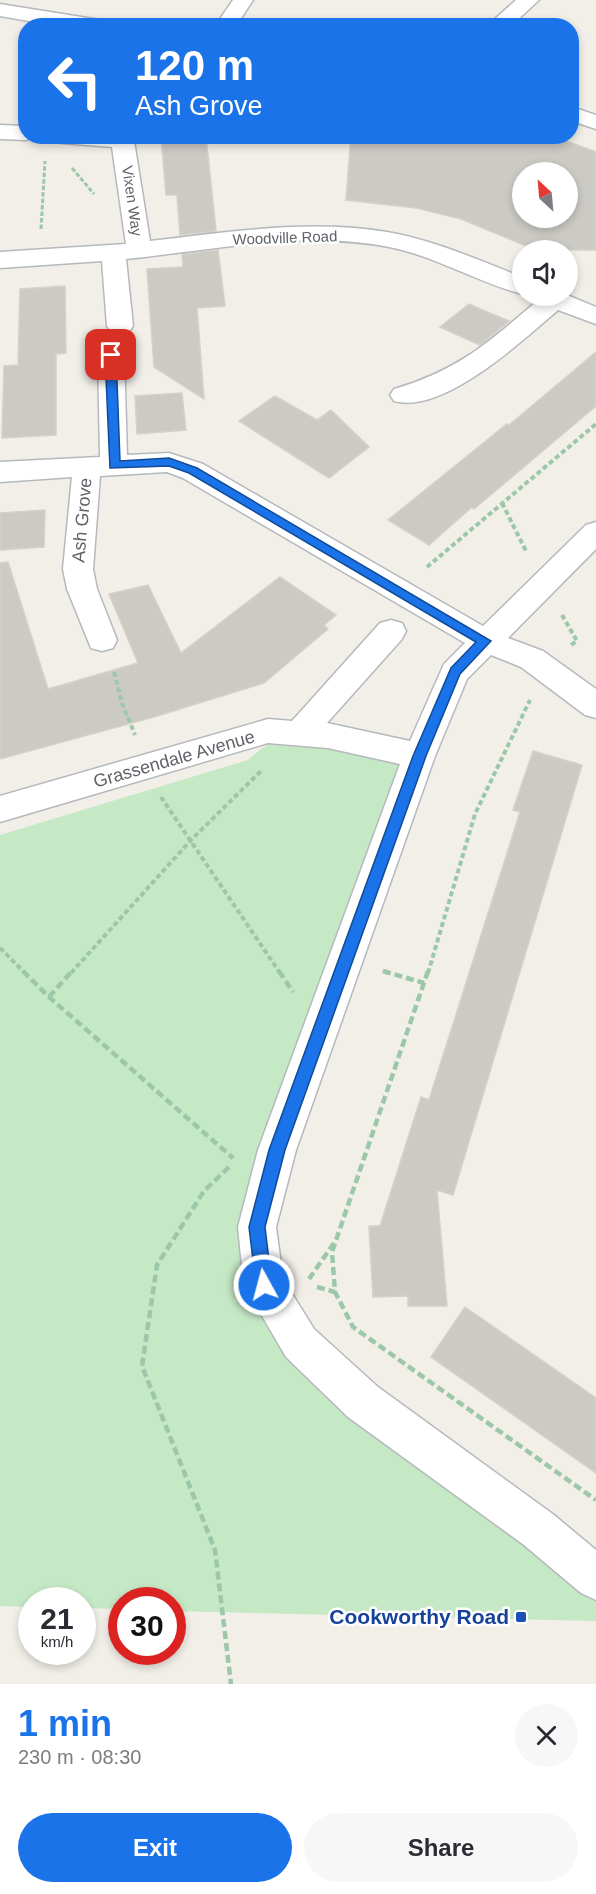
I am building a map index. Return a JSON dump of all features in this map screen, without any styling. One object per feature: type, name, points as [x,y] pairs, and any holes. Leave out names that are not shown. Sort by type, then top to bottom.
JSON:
[{"type":"street","points":[[231,18],[243,0]]},
{"type":"street","points":[[507,18],[529,0]]},
{"type":"street","points":[[0,10],[50,18]]},
{"type":"street","points":[[579,116],[596,122]]},
{"type":"street","points":[[0,132],[18,133]]},
{"type":"street","name":"Vixen Way","points":[[123,144],[139,250]]},
{"type":"street","name":"Woodville Road","points":[[0,260],[113,253],[262,235],[322,233],[388,240],[443,255],[512,282]]},
{"type":"street","points":[[113,253],[120,326]]},
{"type":"street","points":[[403,395],[449,382],[470,370],[540,306]]},
{"type":"street","points":[[572,306],[596,316]]},
{"type":"street","name":"Ash Grove","points":[[102,640],[82,589],[78,569],[100,466],[111,355]]},
{"type":"street","name":"Ash Grove","points":[[0,472],[169,462],[193,471],[485,641],[532,659],[596,706]]},
{"type":"street","points":[[596,532],[455,672],[419,756],[319,1032],[270,1177],[257,1227],[264,1285],[300,1343],[363,1402],[538,1530],[596,1578]]},
{"type":"street","points":[[298,735],[391,631]]},
{"type":"street","name":"Grassendale Avenue","points":[[0,809],[139,755],[268,731],[328,736],[419,756]]},
{"type":"path","points":[[39,257],[45,158]]},
{"type":"path","points":[[398,591],[596,424]]},
{"type":"path","points":[[544,668],[476,814],[424,983],[332,1252],[335,1292],[353,1327],[596,1500]]},
{"type":"path","points":[[113,669],[139,755],[319,1032]]},
{"type":"path","points":[[49,997],[192,839],[298,735]]},
{"type":"path","points":[[0,948],[49,997],[245,1168],[270,1177]]},
{"type":"path","points":[[380,970],[424,983]]},
{"type":"path","points":[[231,1684],[215,1550],[142,1366],[157,1265],[204,1191],[236,1160]]},
{"type":"path","points":[[335,1292],[306,1285],[338,1237]]},
{"type":"green space","points":[[282,737],[410,764],[338,960],[256,1288],[596,1593],[596,1621],[186,1611],[186,1587],[108,1587],[108,1609],[96,1608],[96,1587],[18,1587],[18,1607],[0,1606],[0,835],[248,760],[261,749]]},
{"type":"building","points":[[162,144],[207,144],[216,231],[180,235],[177,195],[166,195]]},
{"type":"building","points":[[350,144],[574,144],[596,152],[596,250],[578,250],[578,240],[512,240],[461,219],[416,208],[346,200]]},
{"type":"building","points":[[218,250],[225,306],[197,308],[204,399],[154,367],[147,269],[183,267],[182,254]]},
{"type":"building","points":[[65,286],[66,353],[56,354],[56,435],[2,438],[4,366],[18,365],[20,289]]},
{"type":"building","points":[[469,304],[509,321],[480,345],[440,327]]},
{"type":"building","points":[[596,352],[596,406],[474,509],[472,507],[429,545],[388,520],[507,424],[509,425]]},
{"type":"building","points":[[182,393],[186,430],[137,434],[135,396]]},
{"type":"building","points":[[275,396],[317,420],[331,410],[369,447],[329,478],[239,421]]},
{"type":"building","points":[[45,510],[44,547],[0,550],[0,513]]},
{"type":"building","points":[[8,562],[48,689],[138,663],[109,594],[148,585],[181,653],[280,577],[336,615],[324,625],[328,629],[264,683],[154,717],[0,759],[0,563]]},
{"type":"building","points":[[533,751],[582,765],[453,1195],[437,1190],[447,1306],[408,1306],[408,1296],[373,1297],[369,1226],[380,1226],[421,1097],[429,1100],[520,812],[513,810]]},
{"type":"building","points":[[465,1307],[596,1398],[596,1473],[431,1357]]},
{"type":"place","name":"Cookworthy Road","points":[[521,1617]]},
{"type":"route","points":[[111,355],[114,465],[169,462],[193,471],[485,641],[455,672],[419,756],[277,1150],[257,1227],[264,1285]]}]
